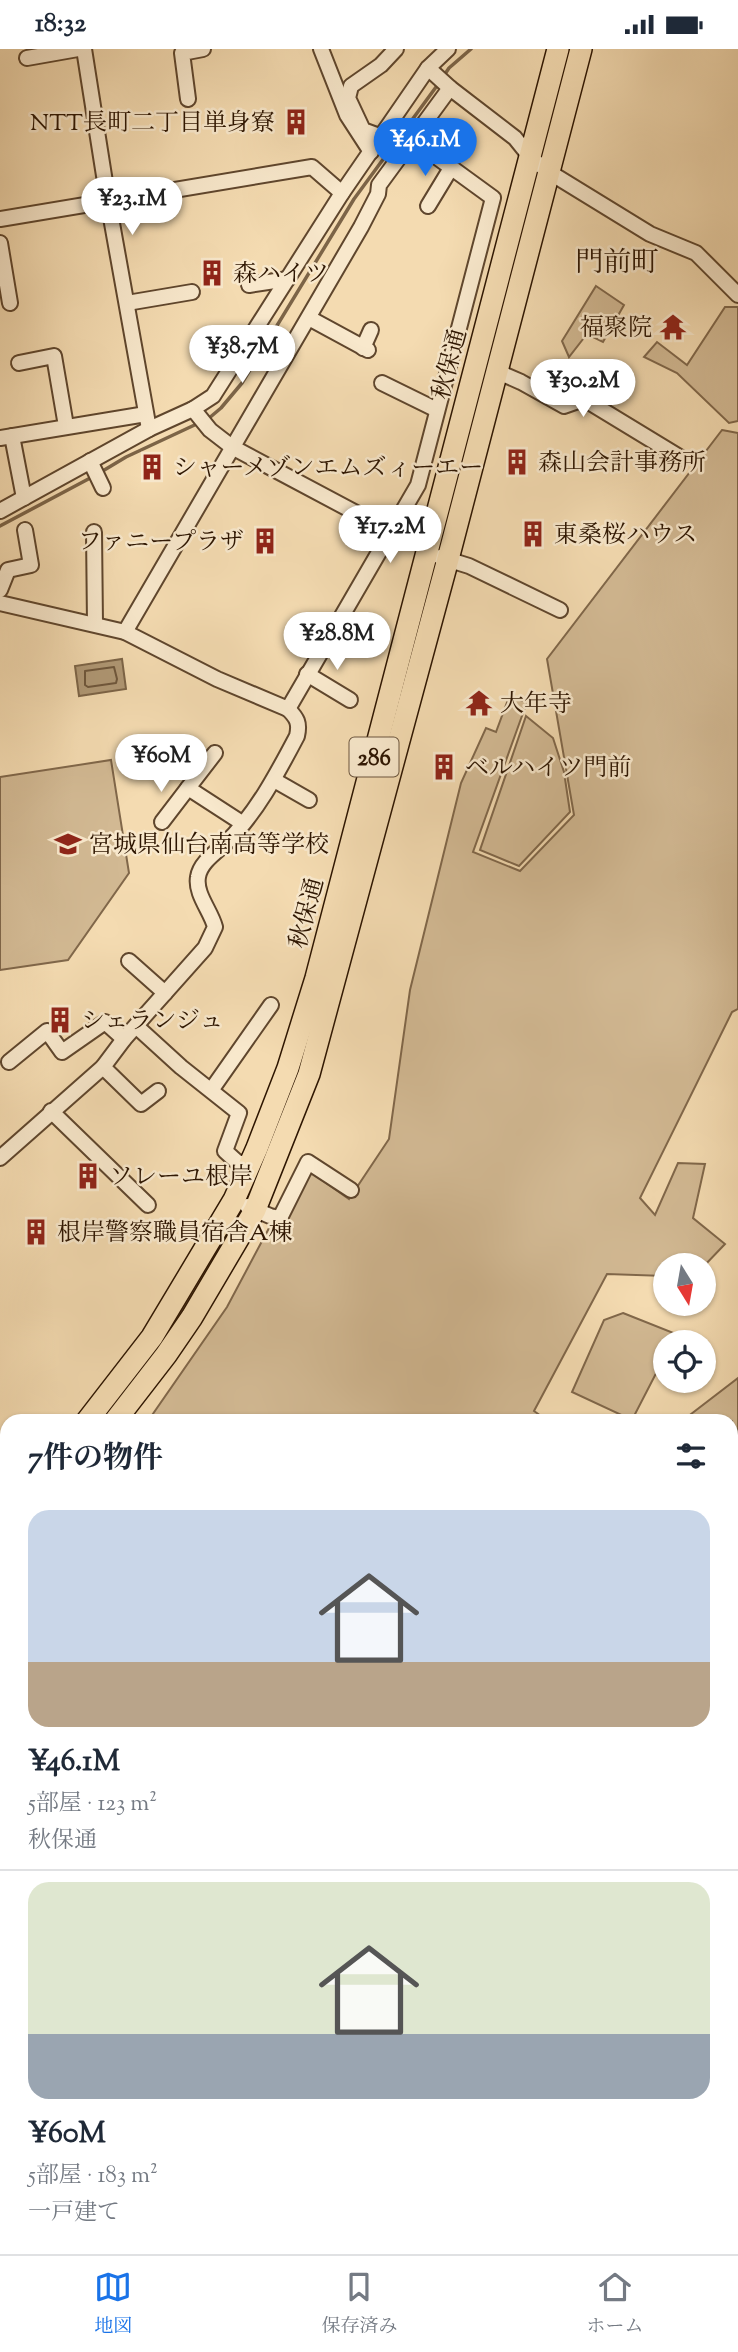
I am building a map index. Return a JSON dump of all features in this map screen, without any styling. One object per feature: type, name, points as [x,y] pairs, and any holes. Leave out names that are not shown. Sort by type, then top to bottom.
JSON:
[{"type":"highway","name":"秋保通","points":[[92,1414],[152,1337],[234,1200],[288,1068],[316,978],[558,49]]},
{"type":"highway","name":"秋保通","points":[[120,1414],[192,1317],[256,1210],[309,1074],[448,559],[581,49]]},
{"type":"street","points":[[27,58],[78,49]]},
{"type":"street","points":[[84,49],[149,429]]},
{"type":"street","points":[[188,99],[182,53],[203,49]]},
{"type":"street","points":[[321,49],[347,115],[371,152]]},
{"type":"street","points":[[382,137],[363,130],[348,99],[351,86],[381,65],[396,49]]},
{"type":"street","points":[[0,511],[91,464],[149,429],[196,413],[213,396],[342,193],[448,49]]},
{"type":"street","points":[[431,71],[515,138],[531,158],[549,172],[650,234],[696,253],[738,295]]},
{"type":"street","points":[[125,632],[309,318],[378,194],[379,185],[449,86]]},
{"type":"street","points":[[288,709],[418,485],[493,198],[412,139]]},
{"type":"street","points":[[0,219],[312,167],[342,193]]},
{"type":"street","points":[[428,206],[451,168]]},
{"type":"street","points":[[0,243],[10,303]]},
{"type":"street","points":[[249,285],[288,279]]},
{"type":"street","points":[[127,303],[192,292]]},
{"type":"street","points":[[309,318],[365,349],[371,330]]},
{"type":"street","points":[[19,363],[54,356],[66,426]]},
{"type":"street","points":[[496,371],[521,381],[564,406],[584,399],[681,458]]},
{"type":"street","points":[[382,383],[437,410]]},
{"type":"street","points":[[196,413],[210,430],[232,447],[390,531]]},
{"type":"street","points":[[24,498],[6,437],[146,414]]},
{"type":"street","points":[[91,464],[102,485]]},
{"type":"street","points":[[0,590],[8,570],[31,565],[25,530]]},
{"type":"street","points":[[94,532],[96,624]]},
{"type":"street","points":[[427,554],[469,566],[560,610]]},
{"type":"street","points":[[0,603],[125,632],[217,679],[288,709],[297,717],[299,728],[274,780],[227,842],[206,861],[198,874],[200,894],[211,914],[215,932],[205,948],[124,1039],[103,1067],[0,1158]]},
{"type":"street","points":[[307,674],[350,700]]},
{"type":"street","points":[[162,822],[215,753]]},
{"type":"street","points":[[274,780],[309,800]]},
{"type":"street","points":[[188,788],[242,823]]},
{"type":"street","points":[[129,961],[165,993]]},
{"type":"street","points":[[212,1089],[271,1005]]},
{"type":"street","points":[[9,1062],[47,1031],[62,1052],[105,1022],[124,1039]]},
{"type":"street","points":[[136,1026],[181,1067],[239,1113],[225,1151],[236,1161],[249,1167]]},
{"type":"street","points":[[103,1067],[141,1104],[158,1091]]},
{"type":"street","points":[[51,1111],[148,1205]]},
{"type":"street","points":[[234,1200],[280,1218],[308,1162],[351,1190]]},
{"type":"shaded area","points":[[532,185],[535,186],[441,538]]},
{"type":"shaded area","points":[[596,286],[624,305],[603,342],[587,334],[569,357],[562,341]]},
{"type":"shaded area","points":[[725,307],[738,307],[738,421],[729,423],[677,373],[644,357],[657,342],[687,365]]},
{"type":"shaded area","points":[[722,430],[738,433],[738,1009],[732,1012],[640,1198],[655,1215],[678,1163],[705,1164],[693,1218],[725,1244],[716,1253],[653,1253],[653,1276],[607,1274],[534,1411],[538,1414],[153,1414],[227,1307],[269,1228],[283,1224],[306,1175],[312,1173],[349,1199],[389,1139],[410,990],[461,783],[486,728],[496,732],[509,697],[527,702],[473,852],[520,871],[574,815],[547,659]]},
{"type":"shaded area","points":[[526,716],[553,738],[564,772],[570,812],[519,866],[480,850]]},
{"type":"shaded area","points":[[111,760],[129,873],[68,960],[0,970],[0,777]]},
{"type":"shaded area","points":[[237,1215],[223,1244],[175,1322],[122,1397],[109,1414],[105,1414],[119,1397],[189,1295]]},
{"type":"shaded area","points":[[623,1313],[666,1330],[653,1330],[653,1379],[635,1414],[619,1414],[572,1392],[604,1320]]},
{"type":"shaded area","points":[[738,1378],[738,1414],[691,1414]]},
{"type":"water","points":[[122,659],[126,689],[79,696],[75,666]]},
{"type":"waterway","points":[[443,77],[449,68],[471,49]]},
{"type":"waterway","points":[[208,419],[242,383],[354,199],[439,83]]},
{"type":"waterway","points":[[101,472],[126,457],[201,422]]},
{"type":"waterway","points":[[0,526],[94,476]]},
{"type":"place","name":"NTT長町二丁目単身寮","points":[[296,122]]},
{"type":"place","name":"森ハイツ","points":[[212,273]]},
{"type":"place","name":"福聚院","points":[[673,327]]},
{"type":"place","name":"森山会計事務所","points":[[517,462]]},
{"type":"place","name":"シャーメゾンエムズィーエー","points":[[152,467]]},
{"type":"place","name":"東桑桜ハウス","points":[[533,534]]},
{"type":"place","name":"ファニープラザ","points":[[265,541]]},
{"type":"place","name":"大年寺","points":[[479,703]]},
{"type":"place","name":"ベルハイツ門前","points":[[444,767]]},
{"type":"place","name":"宮城県仙台南高等学校","points":[[68,844]]},
{"type":"place","name":"シェランジュ","points":[[60,1020]]},
{"type":"place","name":"ソレーユ根岸","points":[[88,1176]]},
{"type":"place","name":"根岸警察職員宿舎A棟","points":[[36,1232]]},
{"type":"district","name":"門前町","points":[[617,261]]}]
